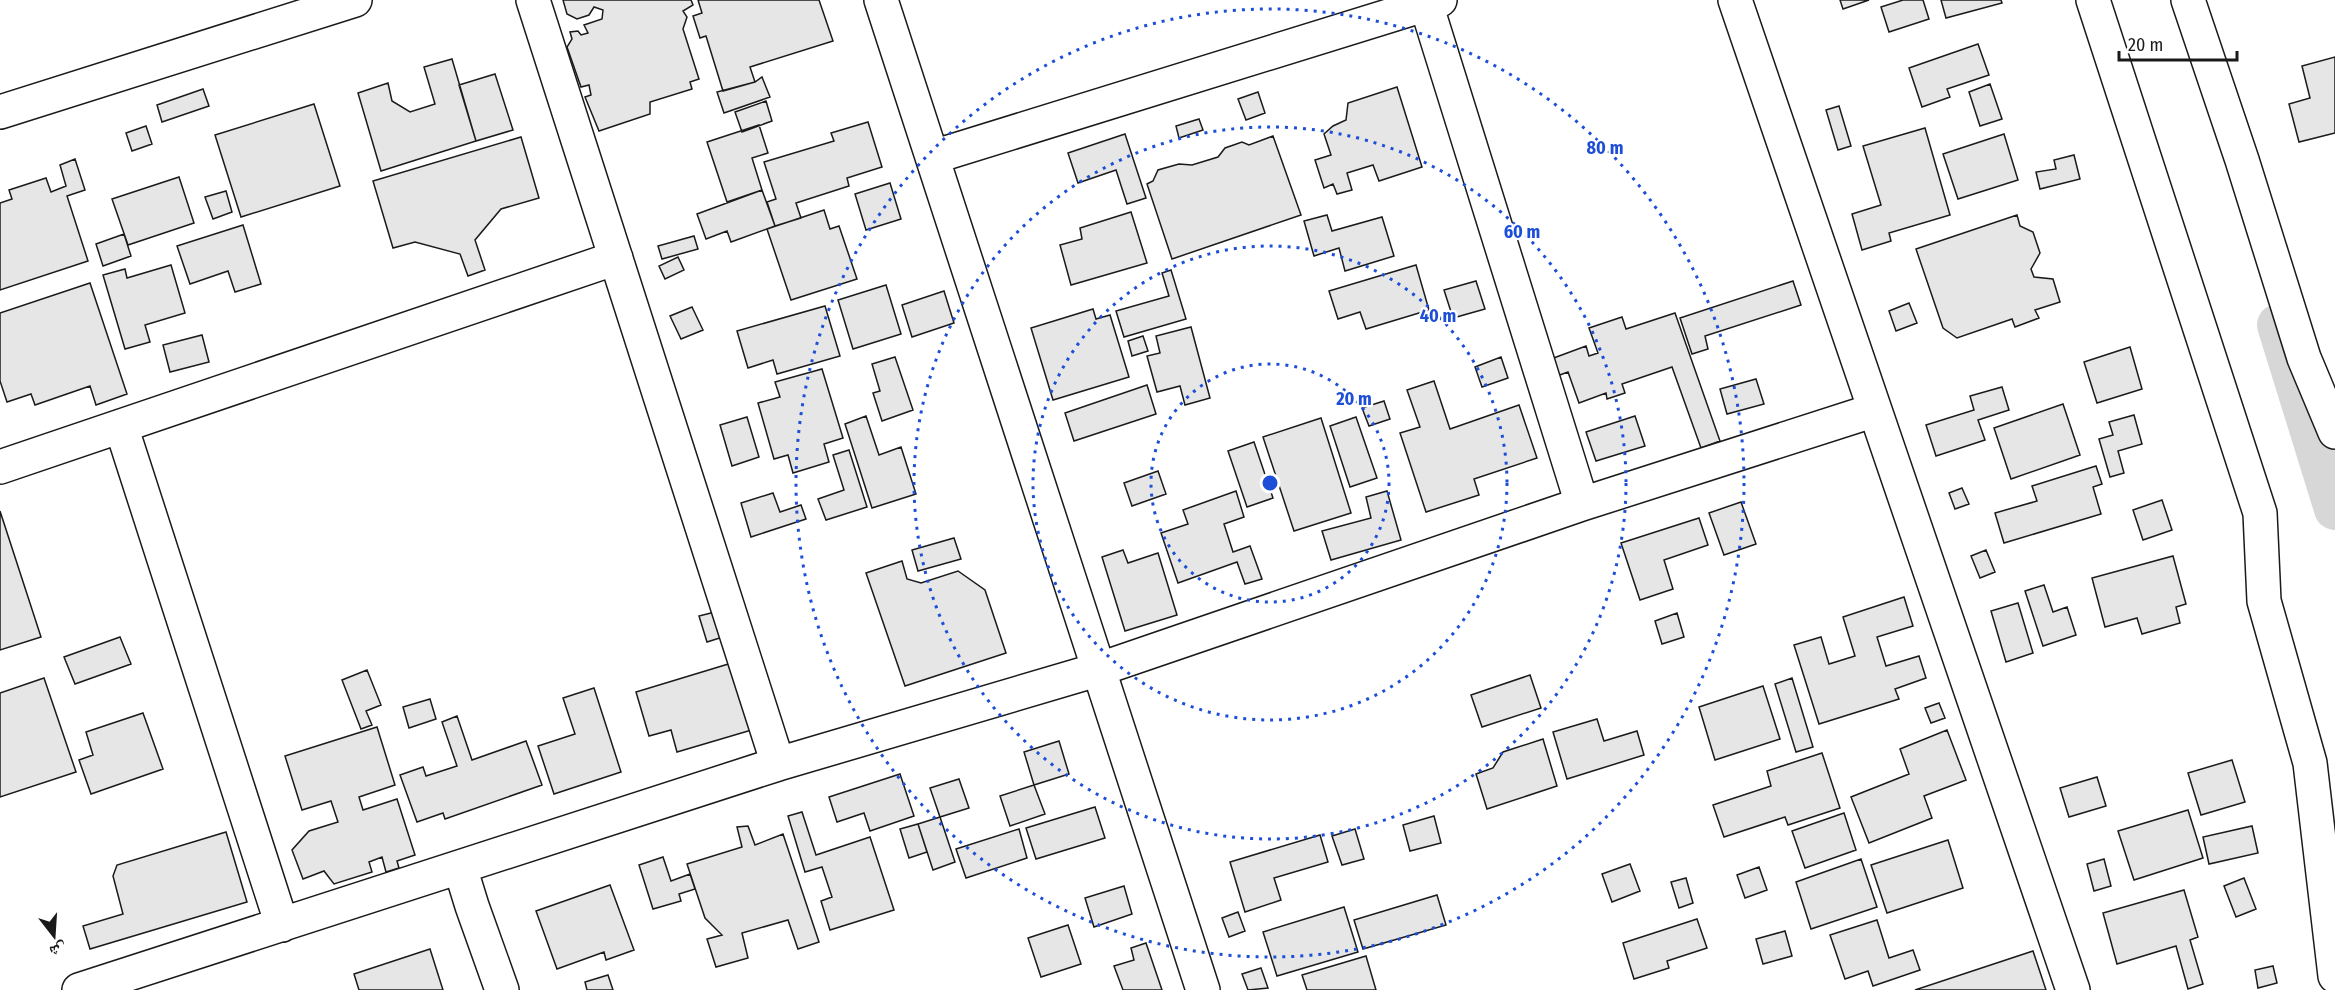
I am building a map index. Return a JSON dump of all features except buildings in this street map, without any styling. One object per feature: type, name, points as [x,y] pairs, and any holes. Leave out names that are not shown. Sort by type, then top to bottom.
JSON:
[{"type":"street","points":[[0,112],[356,0]]},
{"type":"street","points":[[533,0],[778,764]]},
{"type":"street","points":[[881,0],[1203,990]]},
{"type":"street","points":[[1735,0],[2073,990]]},
{"type":"street","points":[[2093,0],[2260,513],[2264,601],[2310,763],[2335,977],[2328,990]]},
{"type":"street","points":[[2188,0],[2242,160],[2304,358],[2335,432]]},
{"type":"street","points":[[933,157],[1433,2],[1582,504]]},
{"type":"street","points":[[0,467],[616,258]]},
{"type":"street","points":[[79,990],[778,764],[1100,669],[1582,504],[1875,410]]},
{"type":"street","points":[[121,426],[282,925]]},
{"type":"street","points":[[460,867],[502,990]]},
{"type":"waterway","points":[[2278,325],[2335,509]]}]
